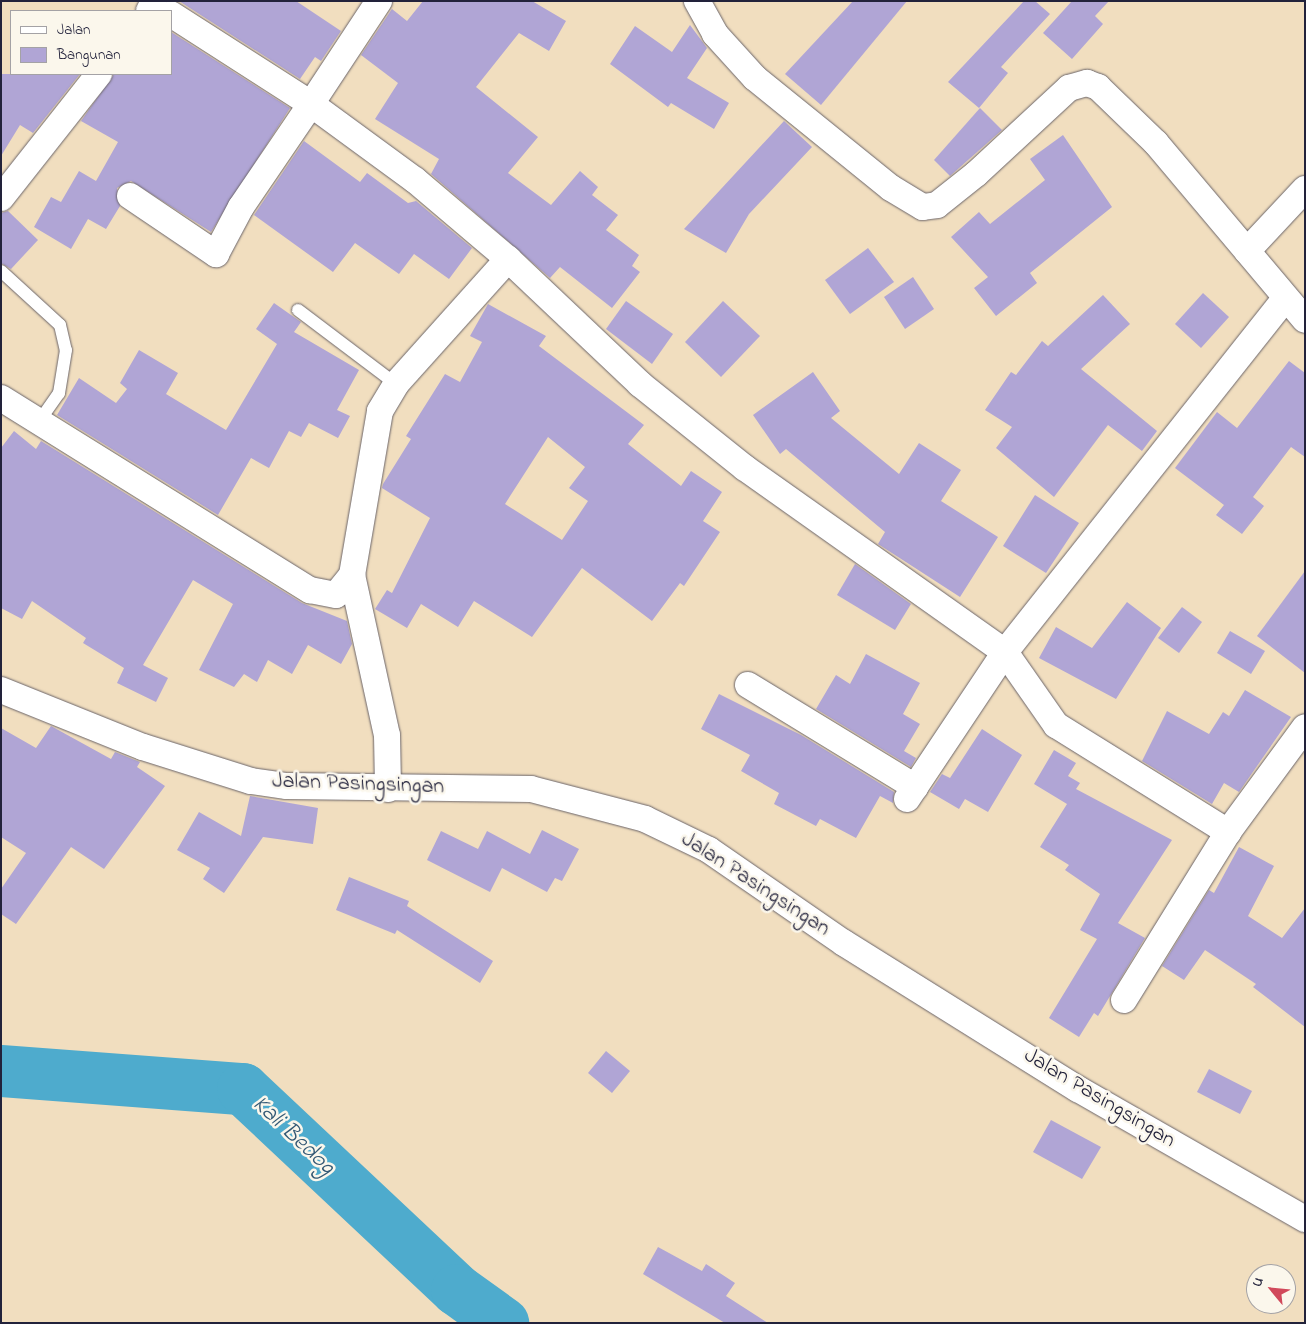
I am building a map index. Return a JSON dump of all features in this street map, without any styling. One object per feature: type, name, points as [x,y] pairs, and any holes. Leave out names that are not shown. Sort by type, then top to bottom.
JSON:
[{"type":"street","points":[[130,196],[216,254],[241,207],[379,1]]},
{"type":"street","points":[[697,1],[715,34],[756,78],[908,201],[923,207],[937,205],[1069,88],[1087,83],[1111,97],[1156,143],[1247,251],[1284,300],[1305,320]]},
{"type":"street","points":[[172,16],[311,104],[379,152],[508,259],[640,384],[745,468],[1005,652],[1056,725],[1228,832]]},
{"type":"street","points":[[1,198],[98,75]]},
{"type":"street","points":[[1247,251],[1305,189]]},
{"type":"street","points":[[388,782],[387,735],[352,575],[376,427],[396,384],[508,259]]},
{"type":"street","points":[[748,685],[911,793],[1005,652],[1284,300]]},
{"type":"street","points":[[1,398],[310,590],[336,595],[352,575]]},
{"type":"street","name":"Jalan Pasingsingan","points":[[1,690],[213,772],[287,786],[388,782],[531,789],[645,819],[710,850],[844,943],[1078,1089],[1305,1219]]},
{"type":"street","points":[[1124,1000],[1228,832],[1305,728]]},
{"type":"lane","points":[[1,271],[60,325],[66,350],[59,393],[39,422]]},
{"type":"lane","points":[[298,310],[396,384]]},
{"type":"building","points":[[179,1],[296,1],[341,31],[321,61],[315,57],[300,79]]},
{"type":"building","points":[[423,1],[532,1],[566,21],[549,51],[519,33],[476,87],[538,137],[508,173],[551,205],[580,171],[598,187],[592,195],[618,215],[606,230],[639,255],[632,266],[640,272],[612,308],[560,267],[550,278],[431,174],[439,159],[375,119],[398,83],[361,55],[392,9],[407,21]]},
{"type":"building","points":[[853,1],[907,1],[821,105],[785,74]]},
{"type":"building","points":[[1024,1],[1035,1],[1050,14],[1001,67],[1008,73],[979,108],[948,82]]},
{"type":"building","points":[[1072,1],[1109,1],[1095,16],[1103,24],[1072,59],[1043,33]]},
{"type":"building","points":[[690,25],[707,48],[687,78],[729,103],[714,129],[671,103],[668,107],[610,64],[635,26],[672,52]]},
{"type":"building","points":[[172,33],[290,108],[211,232],[131,181],[117,188],[120,206],[106,229],[88,219],[71,249],[34,227],[51,197],[61,202],[79,171],[96,181],[118,142],[81,121],[113,75],[172,75]]},
{"type":"building","points":[[1,74],[79,75],[33,133],[20,125],[1,156]]},
{"type":"building","points":[[980,108],[1002,130],[950,176],[934,160]]},
{"type":"building","points":[[784,121],[812,147],[749,214],[726,253],[684,229]]},
{"type":"building","points":[[1063,135],[1112,207],[1030,273],[1037,283],[996,316],[974,288],[988,277],[951,237],[979,212],[990,224],[1045,180],[1030,159]]},
{"type":"building","points":[[304,141],[360,182],[367,173],[408,203],[416,201],[472,248],[449,279],[414,254],[399,274],[355,243],[333,272],[254,215]]},
{"type":"building","points":[[8,211],[38,240],[11,269],[1,263],[1,213]]},
{"type":"building","points":[[868,248],[894,282],[850,314],[825,280]]},
{"type":"building","points":[[913,277],[934,309],[905,329],[884,297]]},
{"type":"building","points":[[1203,293],[1229,317],[1201,348],[1175,324]]},
{"type":"building","points":[[1103,295],[1130,324],[1081,369],[1157,431],[1142,451],[1108,425],[1054,497],[996,448],[1012,427],[985,410],[1011,372],[1016,375],[1042,341],[1048,346]]},
{"type":"building","points":[[626,301],[673,334],[652,364],[606,329]]},
{"type":"building","points":[[723,301],[760,336],[721,377],[685,342]]},
{"type":"building","points":[[274,303],[301,322],[294,332],[359,370],[337,410],[350,416],[338,438],[309,423],[301,437],[289,431],[269,468],[251,458],[218,515],[57,415],[79,378],[116,403],[127,389],[120,383],[139,350],[178,373],[166,394],[226,430],[277,344],[256,329]]},
{"type":"building","points":[[488,304],[546,336],[539,346],[644,425],[628,444],[681,486],[691,471],[722,492],[703,521],[720,532],[684,586],[680,583],[652,621],[582,568],[532,637],[474,601],[458,627],[421,604],[407,628],[375,609],[387,590],[392,593],[430,518],[382,488],[383,484],[411,439],[406,436],[445,374],[460,382],[482,342],[470,336]],"holes":[[[548,437],[585,467],[569,488],[588,501],[562,540],[505,504]]]},
{"type":"building","points":[[1289,361],[1305,373],[1305,457],[1291,447],[1253,497],[1264,506],[1242,534],[1216,515],[1224,505],[1175,468],[1217,412],[1237,428]]},
{"type":"building","points":[[813,372],[840,411],[831,418],[899,474],[919,443],[961,470],[941,501],[998,537],[960,597],[878,544],[885,532],[786,449],[780,454],[753,415]]},
{"type":"building","points":[[14,431],[36,449],[41,441],[302,603],[347,621],[352,644],[341,664],[308,645],[292,674],[268,660],[257,682],[244,674],[234,687],[199,670],[233,604],[193,580],[143,665],[168,678],[156,702],[117,683],[124,668],[83,643],[86,638],[32,601],[22,619],[1,608],[1,448]]},
{"type":"building","points":[[1035,495],[1079,523],[1046,573],[1003,546]]},
{"type":"building","points":[[855,564],[911,604],[895,630],[837,595]]},
{"type":"building","points":[[1305,571],[1305,673],[1257,636]]},
{"type":"building","points":[[1127,602],[1161,628],[1116,699],[1039,658],[1056,627],[1092,648]]},
{"type":"building","points":[[1182,607],[1202,622],[1179,653],[1158,638]]},
{"type":"building","points":[[1230,631],[1265,651],[1251,674],[1217,653]]},
{"type":"building","points":[[866,654],[920,683],[903,714],[920,724],[904,751],[916,758],[911,767],[816,709],[836,675],[850,684]]},
{"type":"building","points":[[1245,690],[1291,717],[1239,792],[1224,783],[1212,804],[1142,761],[1167,711],[1209,734],[1223,712],[1229,716]]},
{"type":"building","points":[[719,694],[801,735],[894,792],[893,803],[880,796],[856,838],[820,819],[816,826],[774,804],[779,793],[741,771],[750,755],[701,729]]},
{"type":"building","points":[[51,726],[111,759],[115,752],[140,762],[137,767],[165,786],[104,869],[71,847],[16,924],[1,914],[1,889],[26,853],[1,837],[1,728],[36,748]]},
{"type":"building","points":[[982,729],[1022,755],[988,812],[965,799],[959,809],[930,792],[942,774],[950,778]]},
{"type":"building","points":[[1054,750],[1076,763],[1068,776],[1080,783],[1076,789],[1172,840],[1118,923],[1145,938],[1098,1016],[1094,1013],[1079,1037],[1049,1018],[1097,939],[1080,930],[1100,894],[1065,870],[1069,865],[1040,847],[1067,804],[1034,784]]},
{"type":"building","points":[[250,796],[318,808],[313,844],[263,837],[224,893],[203,879],[210,868],[177,850],[199,812],[241,836]]},
{"type":"building","points":[[542,830],[579,849],[562,881],[555,878],[547,892],[502,868],[490,892],[427,860],[441,831],[478,849],[487,831],[530,854]]},
{"type":"building","points":[[1239,847],[1274,866],[1248,916],[1282,938],[1305,908],[1305,1027],[1253,987],[1256,984],[1205,950],[1184,980],[1162,966],[1209,890],[1214,893]]},
{"type":"building","points":[[349,877],[409,901],[407,906],[493,961],[480,983],[397,930],[395,934],[336,910]]},
{"type":"building","points":[[606,1051],[630,1071],[612,1093],[588,1073]]},
{"type":"building","points":[[1209,1069],[1252,1091],[1240,1114],[1197,1092]]},
{"type":"building","points":[[1051,1120],[1101,1147],[1082,1179],[1033,1152]]},
{"type":"building","points":[[658,1247],[702,1271],[706,1264],[735,1283],[726,1296],[768,1323],[725,1323],[643,1274]]},
{"type":"waterway","name":"Kali Bedog","points":[[1,1071],[243,1089],[457,1290],[503,1323]]}]
